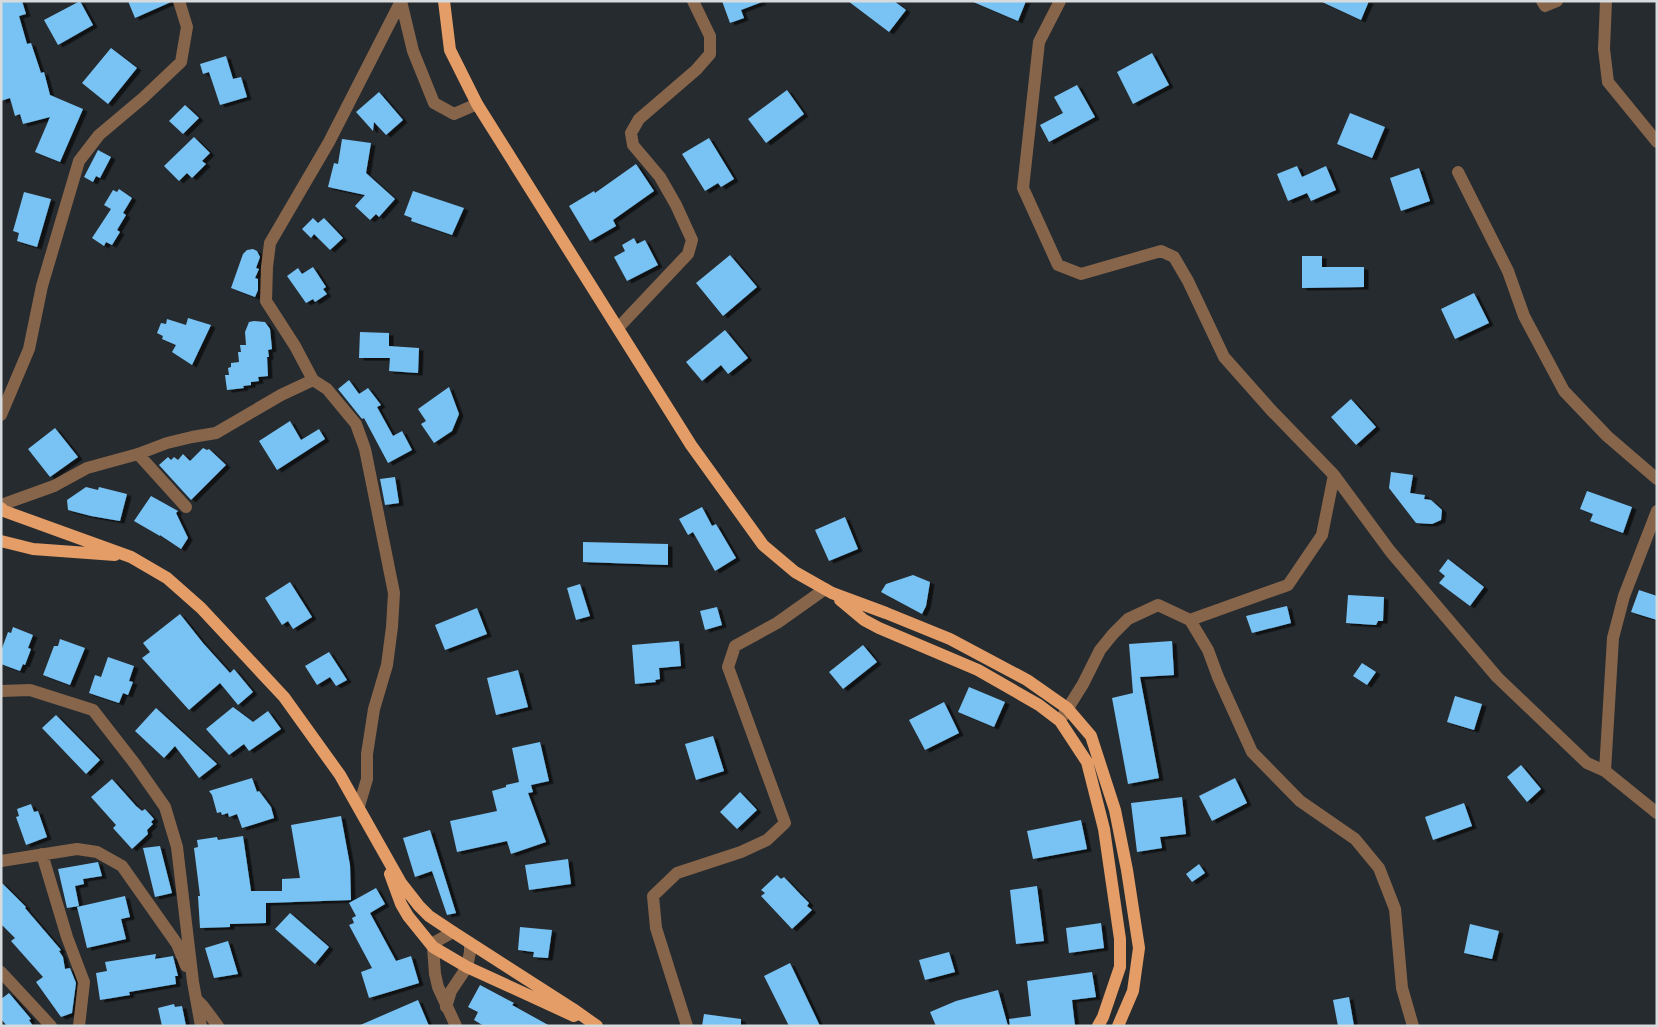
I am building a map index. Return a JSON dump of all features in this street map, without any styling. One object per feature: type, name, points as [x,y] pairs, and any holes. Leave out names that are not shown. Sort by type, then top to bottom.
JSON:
[{"type":"main road","points":[[444,1],[450,50],[477,104],[691,445],[763,545],[795,572],[828,592],[864,620],[978,670],[1038,705],[1060,720],[1087,762],[1104,829],[1120,939],[1120,967],[1103,1017],[1098,1026]]},
{"type":"main road","points":[[1,507],[4,511],[131,557],[167,578],[201,608],[284,697],[340,775],[409,894],[429,916],[573,1008],[596,1025]]},
{"type":"main road","points":[[1,541],[33,549],[131,557]]},
{"type":"main road","points":[[828,592],[950,639],[1027,680],[1067,708],[1091,736],[1116,810],[1138,948],[1133,991],[1118,1026]]},
{"type":"main road","points":[[379,844],[401,904],[415,927],[433,947],[467,967],[596,1025]]},
{"type":"street","points":[[1,415],[29,349],[42,286],[80,161],[99,135],[143,98],[181,62],[187,27],[179,1]]},
{"type":"street","points":[[401,1],[413,51],[434,103],[454,114],[477,104]]},
{"type":"street","points":[[359,806],[367,779],[367,754],[374,709],[387,665],[394,593],[366,449],[356,424],[327,389],[313,380],[295,346],[266,301],[270,243],[329,142],[401,1]]},
{"type":"street","points":[[618,328],[688,254],[692,240],[676,205],[660,178],[633,145],[631,133],[639,119],[696,70],[710,54],[710,36],[693,1]]},
{"type":"street","points":[[1060,1],[1039,42],[1023,188],[1058,265],[1081,274],[1161,251],[1174,257],[1188,281],[1224,357],[1270,410],[1334,475],[1390,551],[1498,677],[1587,764],[1605,771],[1657,813]]},
{"type":"street","points":[[1542,1],[1546,6],[1557,1]]},
{"type":"street","points":[[1606,1],[1604,49],[1608,82],[1657,142]]},
{"type":"street","points":[[1458,172],[1508,271],[1524,316],[1564,391],[1607,436],[1657,479]]},
{"type":"street","points":[[1,507],[54,486],[87,468],[138,454],[175,441],[216,433],[280,395],[313,380]]},
{"type":"street","points":[[138,454],[186,507]]},
{"type":"street","points":[[1190,620],[1288,585],[1322,535],[1334,475]]},
{"type":"street","points":[[1605,771],[1613,638],[1624,596],[1657,511]]},
{"type":"street","points":[[687,1026],[656,928],[653,896],[677,873],[741,852],[767,840],[785,823],[728,667],[736,646],[777,624],[828,592]]},
{"type":"street","points":[[1060,720],[1083,684],[1100,650],[1128,619],[1158,605],[1190,620],[1208,650],[1218,677],[1252,752],[1300,801],[1355,839],[1379,868],[1395,909],[1402,988],[1413,1026]]},
{"type":"street","points":[[1,690],[30,690],[93,710],[136,764],[165,807],[177,848],[200,1026]]},
{"type":"street","points":[[1,861],[77,849],[97,852],[122,866],[178,944],[193,982]]},
{"type":"street","points":[[42,854],[84,982],[79,1026]]},
{"type":"street","points":[[453,932],[435,942],[433,947],[435,974],[446,1007],[456,1026]]},
{"type":"street","points":[[446,1007],[451,991],[467,967],[470,943]]},
{"type":"street","points":[[1,972],[51,1026]]},
{"type":"street","points":[[196,1000],[218,1026]]},
{"type":"building","points":[[1,1],[22,1],[26,14],[19,16],[27,44],[31,43],[41,73],[44,72],[50,95],[83,109],[60,162],[35,152],[50,117],[23,124],[20,114],[15,116],[10,98],[1,101]]},
{"type":"building","points":[[80,1],[93,25],[58,45],[44,20]]},
{"type":"building","points":[[128,1],[171,1],[171,2],[135,18]]},
{"type":"building","points":[[722,1],[762,2],[741,10],[744,18],[730,23]]},
{"type":"building","points":[[848,1],[894,1],[906,10],[889,32]]},
{"type":"building","points":[[971,1],[1026,1],[1018,21]]},
{"type":"building","points":[[1320,1],[1369,1],[1361,20]]},
{"type":"building","points":[[111,48],[137,68],[108,104],[82,83]]},
{"type":"building","points":[[1152,53],[1169,85],[1133,104],[1117,72]]},
{"type":"building","points":[[226,56],[233,79],[241,77],[247,97],[220,105],[209,72],[203,74],[200,64]]},
{"type":"building","points":[[1077,85],[1095,117],[1049,142],[1040,125],[1063,113],[1054,97]]},
{"type":"building","points":[[787,90],[804,114],[766,143],[748,119]]},
{"type":"building","points":[[379,92],[403,120],[386,135],[374,122],[373,131],[356,112]]},
{"type":"building","points":[[185,105],[199,118],[183,134],[169,121]]},
{"type":"building","points":[[1350,113],[1385,127],[1372,158],[1337,144]]},
{"type":"building","points":[[194,137],[210,153],[202,161],[206,164],[192,178],[187,173],[179,181],[164,166]]},
{"type":"building","points":[[709,138],[734,179],[721,187],[718,183],[705,191],[682,154]]},
{"type":"building","points":[[342,139],[371,143],[366,173],[395,199],[379,217],[376,214],[370,220],[355,206],[365,195],[328,187],[334,163],[338,164]]},
{"type":"building","points":[[98,150],[111,157],[100,178],[96,176],[93,182],[84,177]]},
{"type":"building","points":[[636,164],[654,191],[613,220],[616,226],[590,241],[569,206],[594,191],[595,193]]},
{"type":"building","points":[[1297,166],[1302,177],[1326,166],[1336,190],[1311,201],[1307,193],[1288,201],[1277,174]]},
{"type":"building","points":[[1419,168],[1430,201],[1401,211],[1390,178]]},
{"type":"building","points":[[119,189],[132,198],[123,213],[126,215],[117,230],[120,232],[112,245],[106,242],[104,246],[92,238],[111,209],[104,205],[113,190],[117,192]]},
{"type":"building","points":[[413,191],[464,208],[452,235],[411,221],[412,218],[404,215]]},
{"type":"building","points":[[24,192],[51,199],[37,247],[17,241],[19,233],[13,231]]},
{"type":"building","points":[[313,218],[318,223],[324,218],[343,238],[330,250],[314,234],[311,238],[302,229]]},
{"type":"building","points":[[634,238],[637,244],[645,240],[658,265],[627,281],[614,257],[625,251],[622,245]]},
{"type":"building","points":[[253,249],[257,251],[260,257],[256,268],[259,269],[255,278],[258,279],[258,290],[255,297],[231,288],[243,254],[247,250]]},
{"type":"building","points":[[730,255],[757,287],[723,316],[696,283]]},
{"type":"building","points":[[1302,256],[1322,256],[1322,267],[1364,267],[1364,287],[1302,288]]},
{"type":"building","points":[[313,267],[326,287],[323,289],[327,294],[315,302],[313,299],[306,303],[287,276],[298,268],[302,274]]},
{"type":"building","points":[[1474,293],[1489,323],[1455,339],[1441,309]]},
{"type":"building","points":[[188,318],[211,325],[192,365],[172,352],[176,345],[162,339],[163,336],[157,333],[161,323],[166,324],[167,319],[186,325]]},
{"type":"building","points":[[249,322],[265,322],[270,329],[272,349],[268,350],[268,376],[258,377],[259,381],[251,382],[251,385],[243,386],[244,388],[227,390],[225,375],[229,375],[228,368],[231,367],[231,363],[239,362],[238,352],[241,352],[240,345],[246,345],[245,332]]},
{"type":"building","points":[[725,330],[748,358],[728,374],[721,365],[702,381],[686,362]]},
{"type":"building","points":[[360,332],[389,333],[389,346],[419,348],[418,373],[389,371],[390,358],[359,358]]},
{"type":"building","points":[[349,380],[359,394],[368,388],[381,405],[377,407],[393,436],[402,431],[412,450],[388,463],[364,418],[362,419],[338,389]]},
{"type":"building","points":[[449,387],[459,414],[452,431],[434,443],[421,424],[426,421],[418,409]]},
{"type":"building","points":[[1351,399],[1376,427],[1356,445],[1331,417]]},
{"type":"building","points":[[290,421],[301,440],[319,429],[325,439],[277,470],[259,441]]},
{"type":"building","points":[[55,428],[78,457],[50,477],[28,449]]},
{"type":"building","points":[[203,448],[209,449],[226,465],[191,500],[159,465],[168,457],[171,460],[174,457],[178,460],[183,454],[190,461]]},
{"type":"building","points":[[1391,472],[1413,475],[1410,493],[1425,495],[1424,499],[1431,500],[1442,510],[1441,520],[1432,524],[1416,523],[1389,488]]},
{"type":"building","points":[[395,477],[399,503],[385,505],[380,479]]},
{"type":"building","points":[[86,487],[98,490],[99,487],[127,494],[120,521],[68,510],[67,500]]},
{"type":"building","points":[[1587,491],[1632,507],[1623,533],[1590,521],[1593,514],[1580,509]]},
{"type":"building","points":[[151,496],[178,511],[176,513],[188,538],[181,549],[134,521]]},
{"type":"building","points":[[702,507],[712,526],[716,524],[736,558],[715,571],[693,532],[688,535],[679,519]]},
{"type":"building","points":[[845,517],[858,549],[829,561],[815,530]]},
{"type":"building","points":[[583,542],[668,544],[668,565],[583,562]]},
{"type":"building","points":[[1448,559],[1484,587],[1470,606],[1439,583],[1445,576],[1439,571]]},
{"type":"building","points":[[913,575],[930,582],[926,606],[922,614],[881,592],[886,584]]},
{"type":"building","points":[[290,582],[312,617],[293,629],[288,621],[282,625],[265,598]]},
{"type":"building","points":[[580,584],[590,616],[576,620],[567,588]]},
{"type":"building","points":[[1639,590],[1657,596],[1657,620],[1631,612]]},
{"type":"building","points":[[1348,595],[1384,597],[1383,621],[1378,621],[1376,625],[1346,623]]},
{"type":"building","points":[[1287,606],[1291,623],[1252,633],[1246,616]]},
{"type":"building","points":[[717,607],[722,625],[705,630],[700,611]]},
{"type":"building","points":[[477,608],[487,634],[445,650],[435,625]]},
{"type":"building","points":[[180,614],[230,673],[234,669],[253,692],[238,705],[220,683],[189,710],[142,658],[150,652],[143,643]]},
{"type":"building","points":[[13,627],[33,635],[28,648],[31,649],[25,665],[23,664],[20,671],[1,664],[1,651],[8,632],[11,633]]},
{"type":"building","points":[[60,639],[85,648],[70,685],[43,675],[54,646],[58,646]]},
{"type":"building","points":[[679,641],[681,666],[659,668],[660,679],[655,680],[656,682],[635,684],[632,645]]},
{"type":"building","points":[[1172,641],[1174,675],[1140,677],[1159,778],[1128,784],[1112,698],[1133,693],[1129,644]]},
{"type":"building","points":[[863,645],[877,662],[843,689],[829,672]]},
{"type":"building","points":[[329,652],[347,680],[336,686],[330,677],[317,685],[305,666]]},
{"type":"building","points":[[108,657],[134,666],[129,681],[133,682],[128,695],[123,693],[119,703],[89,693],[95,675],[101,677]]},
{"type":"building","points":[[1362,663],[1376,672],[1367,685],[1353,676]]},
{"type":"building","points":[[518,670],[528,707],[496,715],[487,678]]},
{"type":"building","points":[[969,687],[1005,702],[994,727],[958,712]]},
{"type":"building","points":[[1455,696],[1482,704],[1474,730],[1447,722]]},
{"type":"building","points":[[944,702],[959,733],[925,750],[909,720]]},
{"type":"building","points":[[233,707],[253,722],[268,711],[281,729],[249,751],[244,744],[229,755],[206,729]]},
{"type":"building","points":[[156,708],[217,764],[199,778],[175,746],[164,758],[135,731]]},
{"type":"building","points":[[56,715],[100,760],[86,774],[42,728]]},
{"type":"building","points":[[713,736],[724,771],[696,780],[685,744]]},
{"type":"building","points":[[540,742],[549,781],[531,785],[533,792],[528,793],[546,842],[511,854],[507,841],[457,852],[450,821],[497,811],[492,791],[519,782],[512,748]]},
{"type":"building","points":[[1521,765],[1541,789],[1527,802],[1507,777]]},
{"type":"building","points":[[252,778],[257,792],[259,791],[271,807],[274,818],[242,828],[237,814],[229,817],[228,813],[222,815],[221,812],[217,813],[209,791]]},
{"type":"building","points":[[1235,778],[1247,803],[1212,821],[1199,796]]},
{"type":"building","points":[[112,779],[136,806],[142,811],[145,809],[154,819],[151,822],[153,824],[147,830],[148,834],[132,849],[113,828],[116,825],[91,797]]},
{"type":"building","points":[[740,792],[757,810],[737,829],[720,812]]},
{"type":"building","points":[[1182,797],[1186,834],[1160,837],[1162,848],[1137,852],[1131,803]]},
{"type":"building","points":[[1464,803],[1472,826],[1433,840],[1425,817]]},
{"type":"building","points":[[31,804],[34,812],[38,811],[47,837],[26,845],[16,817],[19,816],[17,809]]},
{"type":"building","points":[[341,816],[350,865],[351,900],[266,903],[266,923],[230,924],[230,927],[200,928],[198,896],[200,896],[194,848],[198,847],[197,840],[217,837],[218,840],[243,836],[251,891],[282,891],[282,879],[300,878],[291,825]]},
{"type":"building","points":[[1081,820],[1087,849],[1033,859],[1027,831]]},
{"type":"building","points":[[430,830],[456,913],[447,915],[432,871],[415,877],[403,838]]},
{"type":"building","points":[[160,846],[172,893],[155,897],[143,848]]},
{"type":"building","points":[[568,859],[571,884],[529,890],[525,865]]},
{"type":"building","points":[[98,862],[102,876],[83,879],[84,884],[75,886],[79,906],[67,908],[58,869]]},
{"type":"building","points":[[1199,864],[1205,873],[1192,882],[1186,874]]},
{"type":"building","points":[[777,875],[781,879],[784,877],[809,903],[807,906],[812,910],[792,929],[761,896],[765,893],[761,890]]},
{"type":"building","points":[[1,882],[26,907],[61,950],[59,951],[63,957],[65,969],[70,968],[76,983],[72,1013],[61,1017],[36,982],[43,977],[11,941],[15,938],[1,924]]},
{"type":"building","points":[[1037,886],[1044,941],[1016,944],[1010,890]]},
{"type":"building","points":[[376,888],[385,904],[370,913],[396,961],[411,956],[419,983],[369,998],[361,972],[372,968],[349,925],[354,923],[352,918],[356,916],[349,903]]},
{"type":"building","points":[[125,896],[130,917],[121,919],[126,939],[87,948],[77,907]]},
{"type":"building","points":[[290,913],[329,947],[315,964],[275,929]]},
{"type":"building","points":[[1101,923],[1104,948],[1069,953],[1066,928]]},
{"type":"building","points":[[1470,924],[1499,931],[1492,959],[1464,953]]},
{"type":"building","points":[[520,927],[552,930],[548,958],[533,957],[534,952],[518,950]]},
{"type":"building","points":[[228,941],[238,974],[214,978],[205,948]]},
{"type":"building","points":[[949,952],[955,972],[925,980],[919,960]]},
{"type":"building","points":[[156,954],[155,959],[173,956],[178,976],[175,976],[176,984],[129,992],[130,995],[100,1000],[96,973],[107,971],[105,962]]},
{"type":"building","points":[[790,963],[820,1026],[789,1026],[764,976]]},
{"type":"building","points":[[1092,972],[1096,997],[1072,1000],[1075,1026],[1010,1026],[1009,1019],[1031,1016],[1027,981]]},
{"type":"building","points":[[480,985],[514,1003],[512,1005],[550,1026],[484,1026],[474,1020],[478,1012],[468,1007]]},
{"type":"building","points":[[998,990],[1008,1026],[936,1026],[930,1012],[956,1001]]},
{"type":"building","points":[[9,993],[31,1019],[29,1020],[33,1026],[7,1026],[1,1019],[1,999]]},
{"type":"building","points":[[1349,997],[1354,1026],[1338,1026],[1333,1000]]},
{"type":"building","points":[[418,1000],[429,1026],[358,1026]]},
{"type":"building","points":[[174,1004],[175,1007],[182,1006],[186,1026],[162,1026],[158,1008]]},
{"type":"building","points":[[704,1014],[741,1019],[741,1026],[702,1026]]}]
